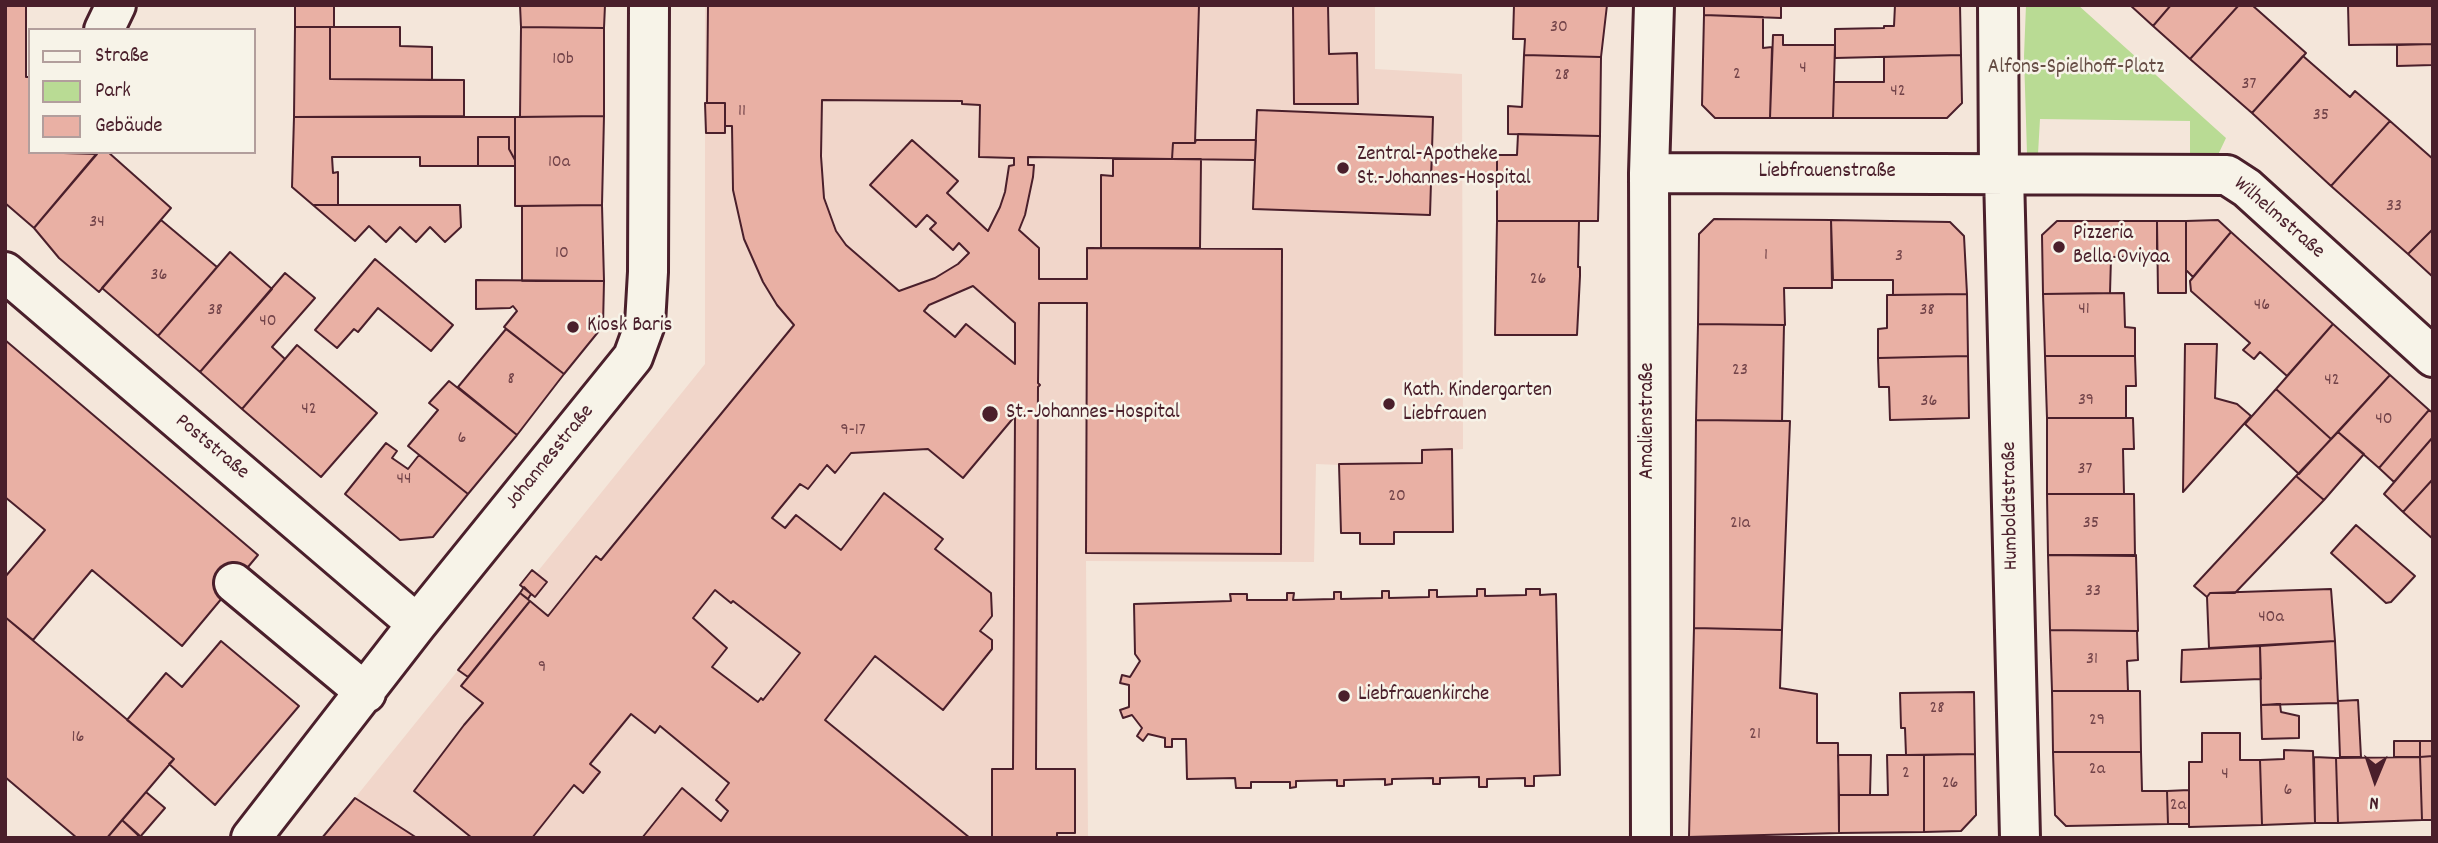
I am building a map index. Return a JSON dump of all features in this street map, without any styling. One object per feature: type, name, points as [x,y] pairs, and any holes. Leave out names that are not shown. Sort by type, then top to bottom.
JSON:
[{"type":"street","points":[[105,28],[116,5]]},
{"type":"street","name":"Johannesstraße","points":[[251,838],[417,624],[633,358],[645,324],[648,272],[649,5]]},
{"type":"street","name":"Amalienstraße","points":[[1651,838],[1649,173],[1654,5]]},
{"type":"street","name":"Humboldtstraße","points":[[1997,5],[2020,838]]},
{"type":"street","name":"Liebfrauenstraße","points":[[1649,173],[2001,174]]},
{"type":"street","name":"Wilhelmstraße","points":[[2001,174],[2227,175],[2247,188],[2433,356]]},
{"type":"street","name":"Poststraße","points":[[5,272],[417,624]]},
{"type":"street","points":[[234,583],[366,693]]},
{"type":"shaded area","name":"St.-Johannes-Hospital","points":[[705,5],[1375,5],[1375,69],[1462,74],[1463,449],[1452,450],[1453,532],[1395,532],[1394,544],[1360,544],[1360,533],[1341,533],[1339,465],[1316,464],[1314,562],[1086,561],[1088,838],[417,838],[355,798],[705,364]]},
{"type":"green space","name":"Alfons-Spielhoff-Platz","points":[[2026,5],[2078,5],[2226,138],[2217,157],[2190,157],[2190,121],[2040,119],[2038,154],[2027,154],[2024,56]]},
{"type":"building","points":[[5,5],[26,5],[28,154],[97,154],[34,228],[5,203]]},
{"type":"building","points":[[295,5],[334,5],[334,27],[295,27]]},
{"type":"building","points":[[520,5],[605,5],[604,28],[521,27]]},
{"type":"building","points":[[708,5],[1199,5],[1195,143],[1173,143],[1172,159],[1028,157],[1028,165],[1034,165],[1033,177],[1019,230],[1039,248],[1039,279],[1087,279],[1087,248],[1282,249],[1281,554],[1086,553],[1087,303],[1039,303],[1036,769],[1075,769],[1075,833],[1057,833],[1057,838],[992,838],[992,769],[1013,769],[1015,416],[963,478],[928,449],[851,453],[835,473],[827,465],[808,489],[800,484],[772,518],[785,528],[796,515],[841,550],[884,493],[943,539],[935,549],[991,593],[992,616],[980,631],[992,640],[992,649],[943,710],[875,656],[825,720],[970,838],[642,838],[682,788],[721,821],[728,811],[716,800],[729,783],[660,726],[655,733],[631,714],[590,764],[600,772],[583,793],[574,785],[532,838],[472,838],[414,791],[483,703],[461,686],[530,601],[548,616],[596,556],[601,560],[794,325],[763,282],[744,239],[733,190],[732,126],[725,126],[725,103],[707,103]],"holes":[[[822,100],[962,101],[962,104],[980,105],[979,157],[1014,158],[1014,165],[1009,166],[1000,207],[988,231],[947,193],[958,181],[912,140],[870,185],[916,227],[927,215],[936,223],[930,229],[953,250],[959,243],[969,253],[958,264],[935,278],[899,291],[846,245],[836,231],[824,198],[821,156]],[[973,286],[1015,323],[1015,364],[966,324],[955,337],[924,311],[929,305]],[[715,590],[800,653],[763,700],[761,698],[758,702],[712,667],[727,648],[693,618]]]},
{"type":"building","points":[[1293,5],[1328,5],[1329,54],[1357,53],[1358,104],[1294,104]]},
{"type":"building","points":[[1514,5],[1607,5],[1601,57],[1524,55],[1525,39],[1513,39]]},
{"type":"building","points":[[1704,5],[1781,5],[1781,18],[1704,15]]},
{"type":"building","points":[[1895,5],[1960,5],[1961,55],[1835,58],[1835,29],[1894,26]]},
{"type":"building","points":[[2130,5],[2171,5],[2153,26]]},
{"type":"building","points":[[2171,5],[2239,5],[2190,59],[2153,26]]},
{"type":"building","points":[[2239,5],[2252,5],[2306,53],[2252,113],[2190,59]]},
{"type":"building","points":[[2348,5],[2433,5],[2433,44],[2349,45]]},
{"type":"building","points":[[1704,15],[1763,17],[1763,48],[1772,47],[1770,118],[1715,118],[1702,105]]},
{"type":"building","points":[[295,27],[330,27],[330,79],[464,80],[464,116],[294,117]]},
{"type":"building","points":[[330,27],[400,27],[400,46],[432,47],[432,80],[330,79]]},
{"type":"building","points":[[521,27],[604,28],[604,116],[520,117]]},
{"type":"building","points":[[1773,35],[1783,35],[1783,45],[1835,45],[1833,118],[1770,118]]},
{"type":"building","points":[[2433,44],[2433,65],[2397,66],[2397,45]]},
{"type":"building","points":[[1524,55],[1601,57],[1600,136],[1508,134],[1508,106],[1522,107]]},
{"type":"building","points":[[1961,55],[1962,103],[1947,118],[1833,118],[1834,82],[1884,82],[1884,57]]},
{"type":"building","points":[[2303,56],[2350,97],[2355,91],[2390,121],[2331,186],[2252,113]]},
{"type":"building","points":[[705,103],[725,103],[725,133],[706,133]]},
{"type":"building","name":"Zentral-Apotheke St.-Johannes-Hospital","points":[[1257,110],[1433,117],[1430,215],[1253,209]]},
{"type":"building","points":[[604,116],[602,205],[515,206],[515,117]]},
{"type":"building","points":[[294,117],[515,117],[515,160],[509,149],[509,137],[478,137],[478,166],[420,166],[420,157],[332,157],[333,173],[338,172],[338,205],[313,205],[292,187]]},
{"type":"building","points":[[2390,121],[2433,159],[2433,229],[2408,254],[2331,186]]},
{"type":"building","points":[[1518,134],[1600,136],[1598,221],[1497,221],[1497,155],[1517,155]]},
{"type":"building","points":[[478,137],[509,137],[509,149],[515,166],[478,166]]},
{"type":"building","points":[[1196,140],[1256,140],[1255,160],[1172,159],[1173,143],[1195,143]]},
{"type":"building","points":[[1432,153],[1497,155],[1497,177],[1431,175]]},
{"type":"building","points":[[96,154],[110,154],[171,208],[99,292],[59,258],[34,228]]},
{"type":"building","points":[[1113,159],[1201,159],[1200,248],[1101,248],[1101,175],[1113,176]]},
{"type":"building","points":[[313,205],[460,205],[461,227],[445,242],[430,227],[416,242],[400,227],[386,242],[369,226],[355,241]]},
{"type":"building","points":[[602,205],[604,281],[522,281],[522,206]]},
{"type":"building","points":[[1714,219],[1831,220],[1832,288],[1784,288],[1785,325],[1698,324],[1699,234]]},
{"type":"building","points":[[161,220],[217,267],[158,336],[102,288]]},
{"type":"building","points":[[1831,220],[1950,222],[1964,236],[1967,294],[1893,295],[1893,280],[1833,280]]},
{"type":"building","points":[[2218,220],[2231,232],[2193,277],[2186,270],[2186,221]]},
{"type":"building","points":[[1497,221],[1579,221],[1577,335],[1495,335]]},
{"type":"building","points":[[2057,221],[2157,221],[2157,256],[2111,257],[2110,293],[2043,294],[2042,235]]},
{"type":"building","points":[[2157,221],[2186,221],[2186,293],[2158,293]]},
{"type":"building","points":[[2433,229],[2433,277],[2408,254]]},
{"type":"building","points":[[2231,232],[2333,324],[2287,376],[2260,352],[2254,359],[2243,350],[2250,343],[2191,291],[2190,281]]},
{"type":"building","points":[[230,252],[272,289],[200,372],[158,336]]},
{"type":"building","points":[[375,259],[453,325],[431,351],[378,308],[358,332],[354,329],[337,348],[315,330]]},
{"type":"building","points":[[285,273],[315,298],[272,347],[285,359],[242,409],[200,372]]},
{"type":"building","points":[[476,280],[604,281],[603,326],[564,374],[504,327],[517,311],[513,306],[476,309]]},
{"type":"building","points":[[2124,293],[2125,327],[2135,328],[2135,356],[2045,356],[2043,294]]},
{"type":"building","points":[[1967,294],[1968,356],[1878,358],[1878,329],[1887,328],[1887,295]]},
{"type":"building","points":[[1698,324],[1784,325],[1782,421],[1696,420]]},
{"type":"building","points":[[2333,324],[2390,375],[2331,439],[2276,389]]},
{"type":"building","points":[[506,329],[564,374],[517,435],[458,387]]},
{"type":"building","points":[[5,340],[258,555],[182,646],[92,570],[33,640],[5,617],[5,577],[45,530],[5,497]]},
{"type":"building","points":[[2185,344],[2217,344],[2215,398],[2237,404],[2251,416],[2183,492]]},
{"type":"building","points":[[297,345],[377,413],[321,477],[242,409]]},
{"type":"building","points":[[1968,356],[1969,418],[1890,420],[1889,387],[1879,387],[1878,358]]},
{"type":"building","points":[[2045,356],[2135,356],[2136,386],[2126,386],[2126,418],[2047,418]]},
{"type":"building","points":[[2390,375],[2429,410],[2379,468],[2338,432]]},
{"type":"building","points":[[449,381],[517,435],[468,494],[408,446],[438,410],[429,403]]},
{"type":"building","points":[[2276,389],[2331,439],[2299,474],[2245,424]]},
{"type":"building","points":[[2429,410],[2433,413],[2433,437],[2394,482],[2379,468]]},
{"type":"building","points":[[2047,418],[2133,418],[2134,449],[2123,449],[2124,494],[2047,494]]},
{"type":"building","points":[[1696,420],[1790,421],[1782,630],[1694,628]]},
{"type":"building","points":[[2338,432],[2364,454],[2324,500],[2296,476]]},
{"type":"building","points":[[2433,437],[2433,479],[2403,512],[2384,494]]},
{"type":"building","points":[[386,443],[397,451],[392,458],[408,469],[419,455],[468,494],[433,537],[400,540],[345,494]]},
{"type":"building","points":[[1452,449],[1453,532],[1394,532],[1394,544],[1360,544],[1360,533],[1341,533],[1339,464],[1422,463],[1422,450]]},
{"type":"building","points":[[2296,476],[2324,500],[2235,593],[2210,593],[2207,597],[2194,586]]},
{"type":"building","points":[[2433,479],[2433,539],[2403,512]]},
{"type":"building","points":[[2047,494],[2134,494],[2135,556],[2048,555]]},
{"type":"building","points":[[2356,525],[2415,576],[2391,602],[2386,603],[2331,553]]},
{"type":"building","points":[[2048,555],[2136,555],[2138,631],[2050,630]]},
{"type":"building","points":[[532,570],[547,582],[535,597],[520,585]]},
{"type":"building","points":[[524,587],[531,594],[528,599],[520,593]]},
{"type":"building","name":"Liebfrauenkirche","points":[[1477,589],[1485,589],[1485,596],[1526,595],[1526,589],[1540,589],[1540,595],[1556,594],[1560,775],[1534,776],[1534,786],[1525,786],[1525,778],[1487,779],[1487,787],[1479,787],[1479,777],[1440,778],[1440,784],[1433,784],[1433,778],[1392,779],[1392,784],[1385,785],[1385,779],[1344,780],[1344,786],[1337,786],[1337,780],[1296,781],[1296,787],[1290,788],[1290,782],[1251,782],[1251,788],[1236,788],[1235,778],[1187,779],[1186,739],[1172,739],[1172,747],[1165,747],[1165,738],[1148,734],[1143,741],[1137,736],[1142,728],[1132,715],[1123,718],[1120,710],[1129,707],[1129,685],[1120,683],[1122,675],[1130,677],[1140,661],[1135,654],[1134,604],[1231,601],[1230,594],[1247,594],[1247,600],[1287,600],[1287,593],[1294,593],[1293,600],[1334,599],[1334,592],[1341,592],[1341,599],[1382,598],[1382,591],[1389,591],[1389,598],[1429,597],[1429,590],[1437,590],[1437,597],[1477,596]]},
{"type":"building","points":[[2331,589],[2335,641],[2209,648],[2207,597],[2210,593]]},
{"type":"building","points":[[520,593],[530,601],[468,677],[458,670]]},
{"type":"building","points":[[5,617],[174,759],[107,838],[77,838],[5,777]]},
{"type":"building","points":[[1694,628],[1782,630],[1780,688],[1817,694],[1817,743],[1838,743],[1839,833],[1689,837]]},
{"type":"building","points":[[2050,630],[2137,631],[2138,660],[2127,661],[2128,691],[2052,691]]},
{"type":"building","points":[[221,641],[299,706],[215,805],[169,764],[174,759],[127,720],[166,673],[182,687]]},
{"type":"building","points":[[2335,641],[2338,703],[2261,705],[2260,646]]},
{"type":"building","points":[[2260,646],[2261,679],[2181,682],[2182,650]]},
{"type":"building","points":[[2052,691],[2140,691],[2141,752],[2053,752]]},
{"type":"building","points":[[1974,692],[1975,754],[1906,755],[1905,728],[1901,728],[1900,693]]},
{"type":"building","points":[[2358,700],[2361,757],[2340,757],[2338,701]]},
{"type":"building","points":[[2280,704],[2281,712],[2299,716],[2299,738],[2262,739],[2261,705]]},
{"type":"building","points":[[2202,733],[2240,733],[2240,760],[2260,760],[2262,825],[2189,827],[2189,762],[2202,762]]},
{"type":"building","points":[[2394,741],[2420,741],[2420,757],[2394,757]]},
{"type":"building","points":[[2420,741],[2433,741],[2433,756],[2420,757]]},
{"type":"building","points":[[2284,750],[2313,751],[2315,823],[2262,825],[2260,760],[2284,759]]},
{"type":"building","points":[[2053,752],[2141,752],[2142,791],[2167,791],[2168,824],[2066,826],[2055,815]]},
{"type":"building","points":[[1975,754],[1976,815],[1961,831],[1924,832],[1924,755]]},
{"type":"building","points":[[1838,755],[1871,755],[1870,795],[1839,795]]},
{"type":"building","points":[[1887,755],[1924,755],[1924,832],[1839,833],[1839,795],[1888,795]]},
{"type":"building","points":[[2433,756],[2433,820],[2422,820],[2420,757]]},
{"type":"building","points":[[2314,757],[2336,758],[2338,823],[2315,823]]},
{"type":"building","points":[[2420,757],[2422,820],[2338,823],[2336,758]]},
{"type":"building","points":[[2189,790],[2189,824],[2168,824],[2167,791]]},
{"type":"building","points":[[146,792],[165,808],[140,837],[122,820]]},
{"type":"building","points":[[355,798],[417,838],[322,838]]},
{"type":"building","points":[[122,820],[139,835],[136,838],[107,838]]},
{"type":"place","name":"Zentral-Apotheke St.-Johannes-Hospital","points":[[1343,168]]},
{"type":"place","name":"Pizzeria Bella Oviyaa","points":[[2059,247]]},
{"type":"place","name":"Kiosk Baris","points":[[573,327]]},
{"type":"place","name":"Kath. Kindergarten Liebfrauen","points":[[1389,404]]},
{"type":"place","name":"St.-Johannes-Hospital","points":[[990,414]]},
{"type":"place","name":"Liebfrauenkirche","points":[[1344,696]]}]
